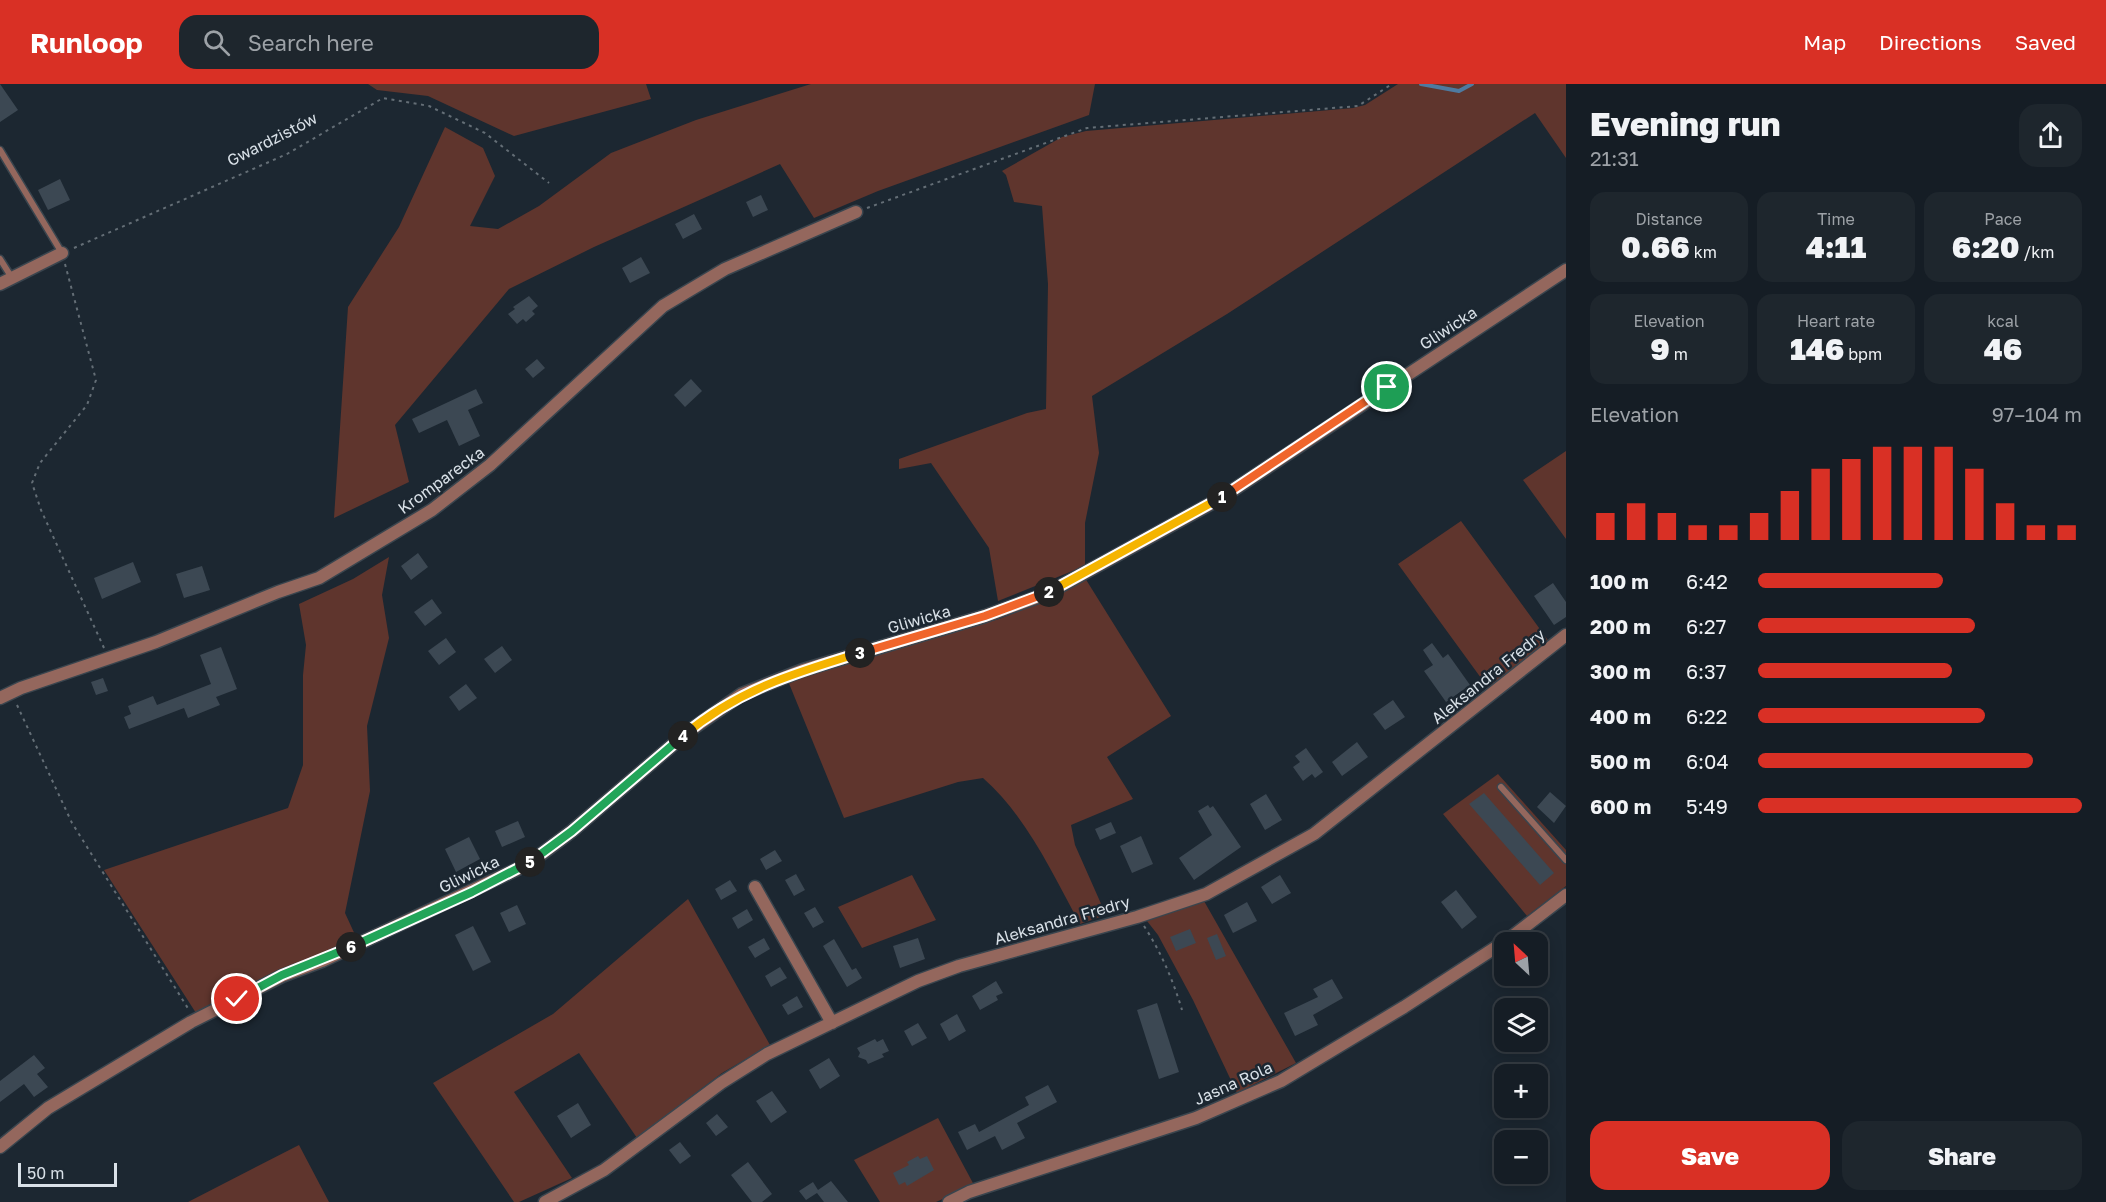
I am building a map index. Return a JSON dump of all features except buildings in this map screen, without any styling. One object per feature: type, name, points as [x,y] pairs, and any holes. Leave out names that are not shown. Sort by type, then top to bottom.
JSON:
[{"type":"street","name":"Kromparecka","points":[[0,698],[21,688],[156,642],[278,592],[319,578],[379,544],[432,510],[516,444],[663,306],[725,269],[856,212]]},
{"type":"street","points":[[0,284],[62,253]]},
{"type":"street","name":"Gliwicka","points":[[0,1147],[48,1108],[191,1022],[282,975],[322,961],[528,864],[572,831],[688,731],[742,694],[803,670],[985,616],[1046,594],[1221,498],[1566,270]]},
{"type":"street","name":"Aleksandra Fredry","points":[[544,1202],[604,1170],[721,1083],[766,1054],[918,981],[959,966],[1137,917],[1206,894],[1314,834],[1566,635]]},
{"type":"street","points":[[754,887],[831,1023]]},
{"type":"street","name":"Jasna Rola","points":[[1518,932],[1566,895]]},
{"type":"street","name":"Jasna Rola","points":[[949,1202],[969,1192],[1196,1118],[1281,1081],[1404,1007],[1494,949]]},
{"type":"lane","points":[[0,150],[62,253]]},
{"type":"lane","points":[[0,259],[12,278]]},
{"type":"lane","points":[[1501,787],[1566,860]]},
{"type":"path","points":[[856,212],[1087,128],[1358,106],[1392,84]]},
{"type":"path","name":"Gwardzistów","points":[[62,253],[287,154],[383,98],[429,106],[485,133],[549,183]]},
{"type":"path","points":[[62,253],[96,380],[87,405],[40,463],[32,483],[41,510],[108,658]]},
{"type":"path","points":[[21,688],[17,705],[72,823],[190,1011],[191,1022]]},
{"type":"path","points":[[1137,917],[1154,940],[1173,982],[1182,1010]]},
{"type":"shaded area","points":[[368,84],[646,84],[651,99],[514,136],[428,96],[377,90]]},
{"type":"shaded area","points":[[811,84],[1095,84],[1089,115],[878,191],[814,218],[780,164],[594,247],[509,289],[395,425],[409,482],[334,518],[348,307],[399,227],[445,127],[483,148],[495,176],[470,226],[498,229],[539,206],[611,153],[696,120]]},
{"type":"shaded area","points":[[1398,84],[1566,84],[1566,158],[1535,113],[1227,314],[1092,396],[1099,453],[1085,523],[1085,566],[998,601],[989,548],[931,463],[899,469],[899,459],[1027,413],[1046,409],[1048,284],[1042,206],[1014,202],[1006,175],[1002,171],[1062,137],[1086,131],[1353,108],[1365,105]]},
{"type":"shaded area","points":[[1566,451],[1566,539],[1523,480]]},
{"type":"shaded area","points":[[1461,521],[1550,643],[1489,689],[1398,564]]},
{"type":"shaded area","points":[[389,557],[382,595],[389,638],[367,726],[370,791],[345,913],[357,939],[196,1013],[104,870],[288,808],[303,765],[303,675],[306,645],[299,604],[353,579]]},
{"type":"shaded area","points":[[1085,578],[1171,716],[1107,757],[1133,799],[1071,825],[1075,845],[1106,915],[1080,924],[1038,846],[1013,810],[983,778],[958,782],[844,818],[788,681],[809,672],[999,619],[1049,599]]},
{"type":"shaded area","points":[[1498,774],[1566,850],[1566,886],[1527,916],[1443,814]]},
{"type":"shaded area","points":[[912,875],[936,920],[862,948],[838,907]]},
{"type":"shaded area","points":[[688,899],[770,1045],[722,1073],[637,1138],[579,1053],[514,1092],[572,1178],[519,1202],[514,1202],[433,1083],[553,1014]]},
{"type":"shaded area","points":[[1204,901],[1296,1063],[1237,1093],[1193,1000],[1158,935],[1147,921]]},
{"type":"shaded area","points":[[938,1118],[974,1185],[936,1202],[880,1202],[854,1160]]},
{"type":"shaded area","points":[[299,1145],[329,1202],[188,1202]]},
{"type":"waterway","points":[[1421,84],[1459,91],[1472,84]]},
{"type":"route","points":[[237,999],[282,975],[322,961],[528,864],[572,831],[688,731],[742,694],[803,670],[985,616],[1046,594],[1221,498],[1387,387]]}]
